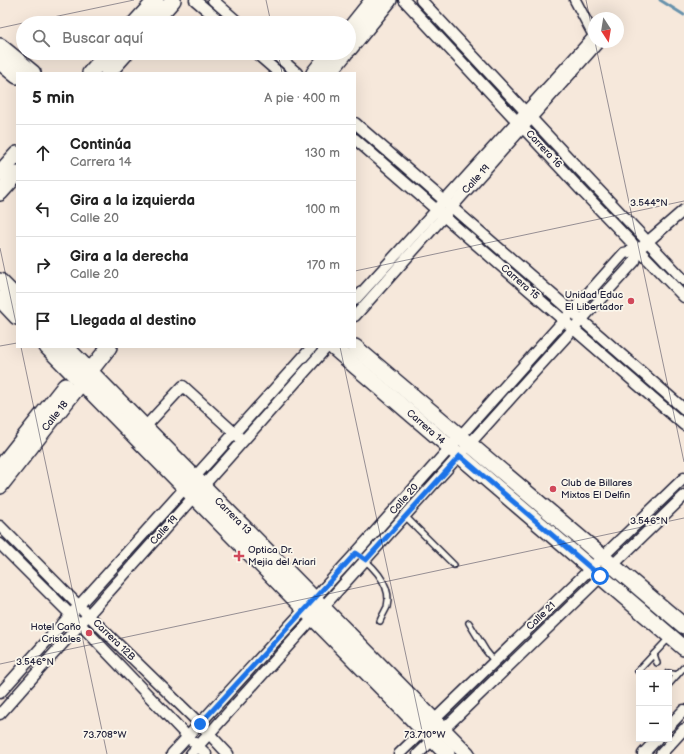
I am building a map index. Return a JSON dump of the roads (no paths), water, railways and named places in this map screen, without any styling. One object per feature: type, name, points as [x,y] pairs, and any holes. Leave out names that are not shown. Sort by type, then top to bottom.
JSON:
[{"type":"street","points":[[141,16],[156,0]]},
{"type":"street","points":[[159,16],[173,0]]},
{"type":"street","points":[[195,0],[214,16]]},
{"type":"street","points":[[212,0],[231,16]]},
{"type":"street","points":[[356,21],[373,0]]},
{"type":"street","points":[[356,40],[389,0]]},
{"type":"street","name":"Carrera 16","points":[[404,0],[581,190],[684,297]]},
{"type":"street","name":"Carrera 16","points":[[421,0],[684,280]]},
{"type":"street","points":[[575,0],[588,24]]},
{"type":"street","points":[[0,46],[16,59]]},
{"type":"street","name":"Calle 19","points":[[356,299],[397,260],[588,48]]},
{"type":"street","points":[[17,60],[32,72]]},
{"type":"street","points":[[91,72],[102,60]]},
{"type":"street","points":[[109,72],[120,60]]},
{"type":"street","points":[[264,60],[278,72]]},
{"type":"street","points":[[282,60],[296,72]]},
{"type":"street","points":[[315,72],[324,60]]},
{"type":"street","points":[[330,72],[339,60]]},
{"type":"street","points":[[0,62],[16,75]]},
{"type":"street","name":"Carrera 15","points":[[356,124],[684,409]]},
{"type":"street","name":"Carrera 15","points":[[356,140],[684,425]]},
{"type":"street","points":[[0,173],[16,155]]},
{"type":"street","points":[[564,171],[573,163]]},
{"type":"street","points":[[0,193],[16,175]]},
{"type":"street","points":[[581,190],[591,182]]},
{"type":"street","name":"Calle 20","points":[[172,754],[314,608],[366,560],[405,516],[518,371],[624,253],[638,250],[684,210]]},
{"type":"street","name":"Calle 20","points":[[465,440],[527,380],[574,329],[635,261],[638,250]]},
{"type":"street","points":[[497,262],[504,253]]},
{"type":"street","name":"Calle 19","points":[[356,315],[397,260]]},
{"type":"street","points":[[0,281],[16,297]]},
{"type":"street","points":[[0,299],[16,316]]},
{"type":"street","name":"Carrera 14","points":[[356,347],[684,626]]},
{"type":"street","name":"Carrera 13","points":[[48,348],[82,373],[145,427],[194,487]]},
{"type":"street","name":"Carrera 13","points":[[67,348],[82,373],[433,730],[467,754]]},
{"type":"street","name":"Calle 18","points":[[0,486],[82,373],[95,348]]},
{"type":"street","name":"Calle 18","points":[[0,468],[82,373],[108,348]]},
{"type":"street","name":"Calle 19","points":[[0,714],[132,566],[234,433],[311,348]]},
{"type":"street","name":"Calle 19","points":[[0,693],[121,559],[243,441],[326,348]]},
{"type":"street","name":"Carrera 14","points":[[334,348],[683,646]]},
{"type":"street","points":[[518,371],[527,380]]},
{"type":"street","points":[[145,427],[183,386],[243,441]]},
{"type":"street","points":[[267,397],[275,405]]},
{"type":"street","name":"Calle 20","points":[[191,754],[314,608],[356,553],[455,452]]},
{"type":"street","name":"Calle 21","points":[[399,754],[433,730],[607,561],[684,478]]},
{"type":"street","name":"Calle 21","points":[[607,561],[684,496]]},
{"type":"street","name":"Carrera 12B","points":[[0,526],[88,615],[200,724],[228,754]]},
{"type":"street","name":"Carrera 12B","points":[[0,544],[206,754]]},
{"type":"street","points":[[121,559],[132,566]]},
{"type":"street","name":"Calle 21","points":[[418,754],[433,730],[494,662],[596,572]]},
{"type":"street","points":[[41,648],[52,656]]},
{"type":"street","points":[[672,723],[684,710]]},
{"type":"street","name":"Carrera 13","points":[[433,730],[447,754]]},
{"type":"street","points":[[661,754],[684,730]]},
{"type":"street","points":[[643,754],[654,742]]},
{"type":"lane","points":[[405,516],[454,565]]},
{"type":"lane","points":[[356,553],[366,560],[384,582],[387,590],[387,606],[380,621]]},
{"type":"lane","points":[[469,623],[494,662]]},
{"type":"lane","points":[[640,670],[670,636]]},
{"type":"lane","points":[[654,654],[658,663]]},
{"type":"lane","points":[[672,681],[684,667]]},
{"type":"lane","points":[[672,674],[677,675]]},
{"type":"waterway","points":[[660,0],[684,15]]},
{"type":"place","name":"Unidad Educ El Libertador","points":[[631,301]]},
{"type":"place","name":"Club de Billares Mixtos El Delfin","points":[[553,489]]},
{"type":"place","name":"Optica Dr. Mejia del Ariari","points":[[239,556]]},
{"type":"place","name":"Hotel Caño Cristales","points":[[89,633]]}]
